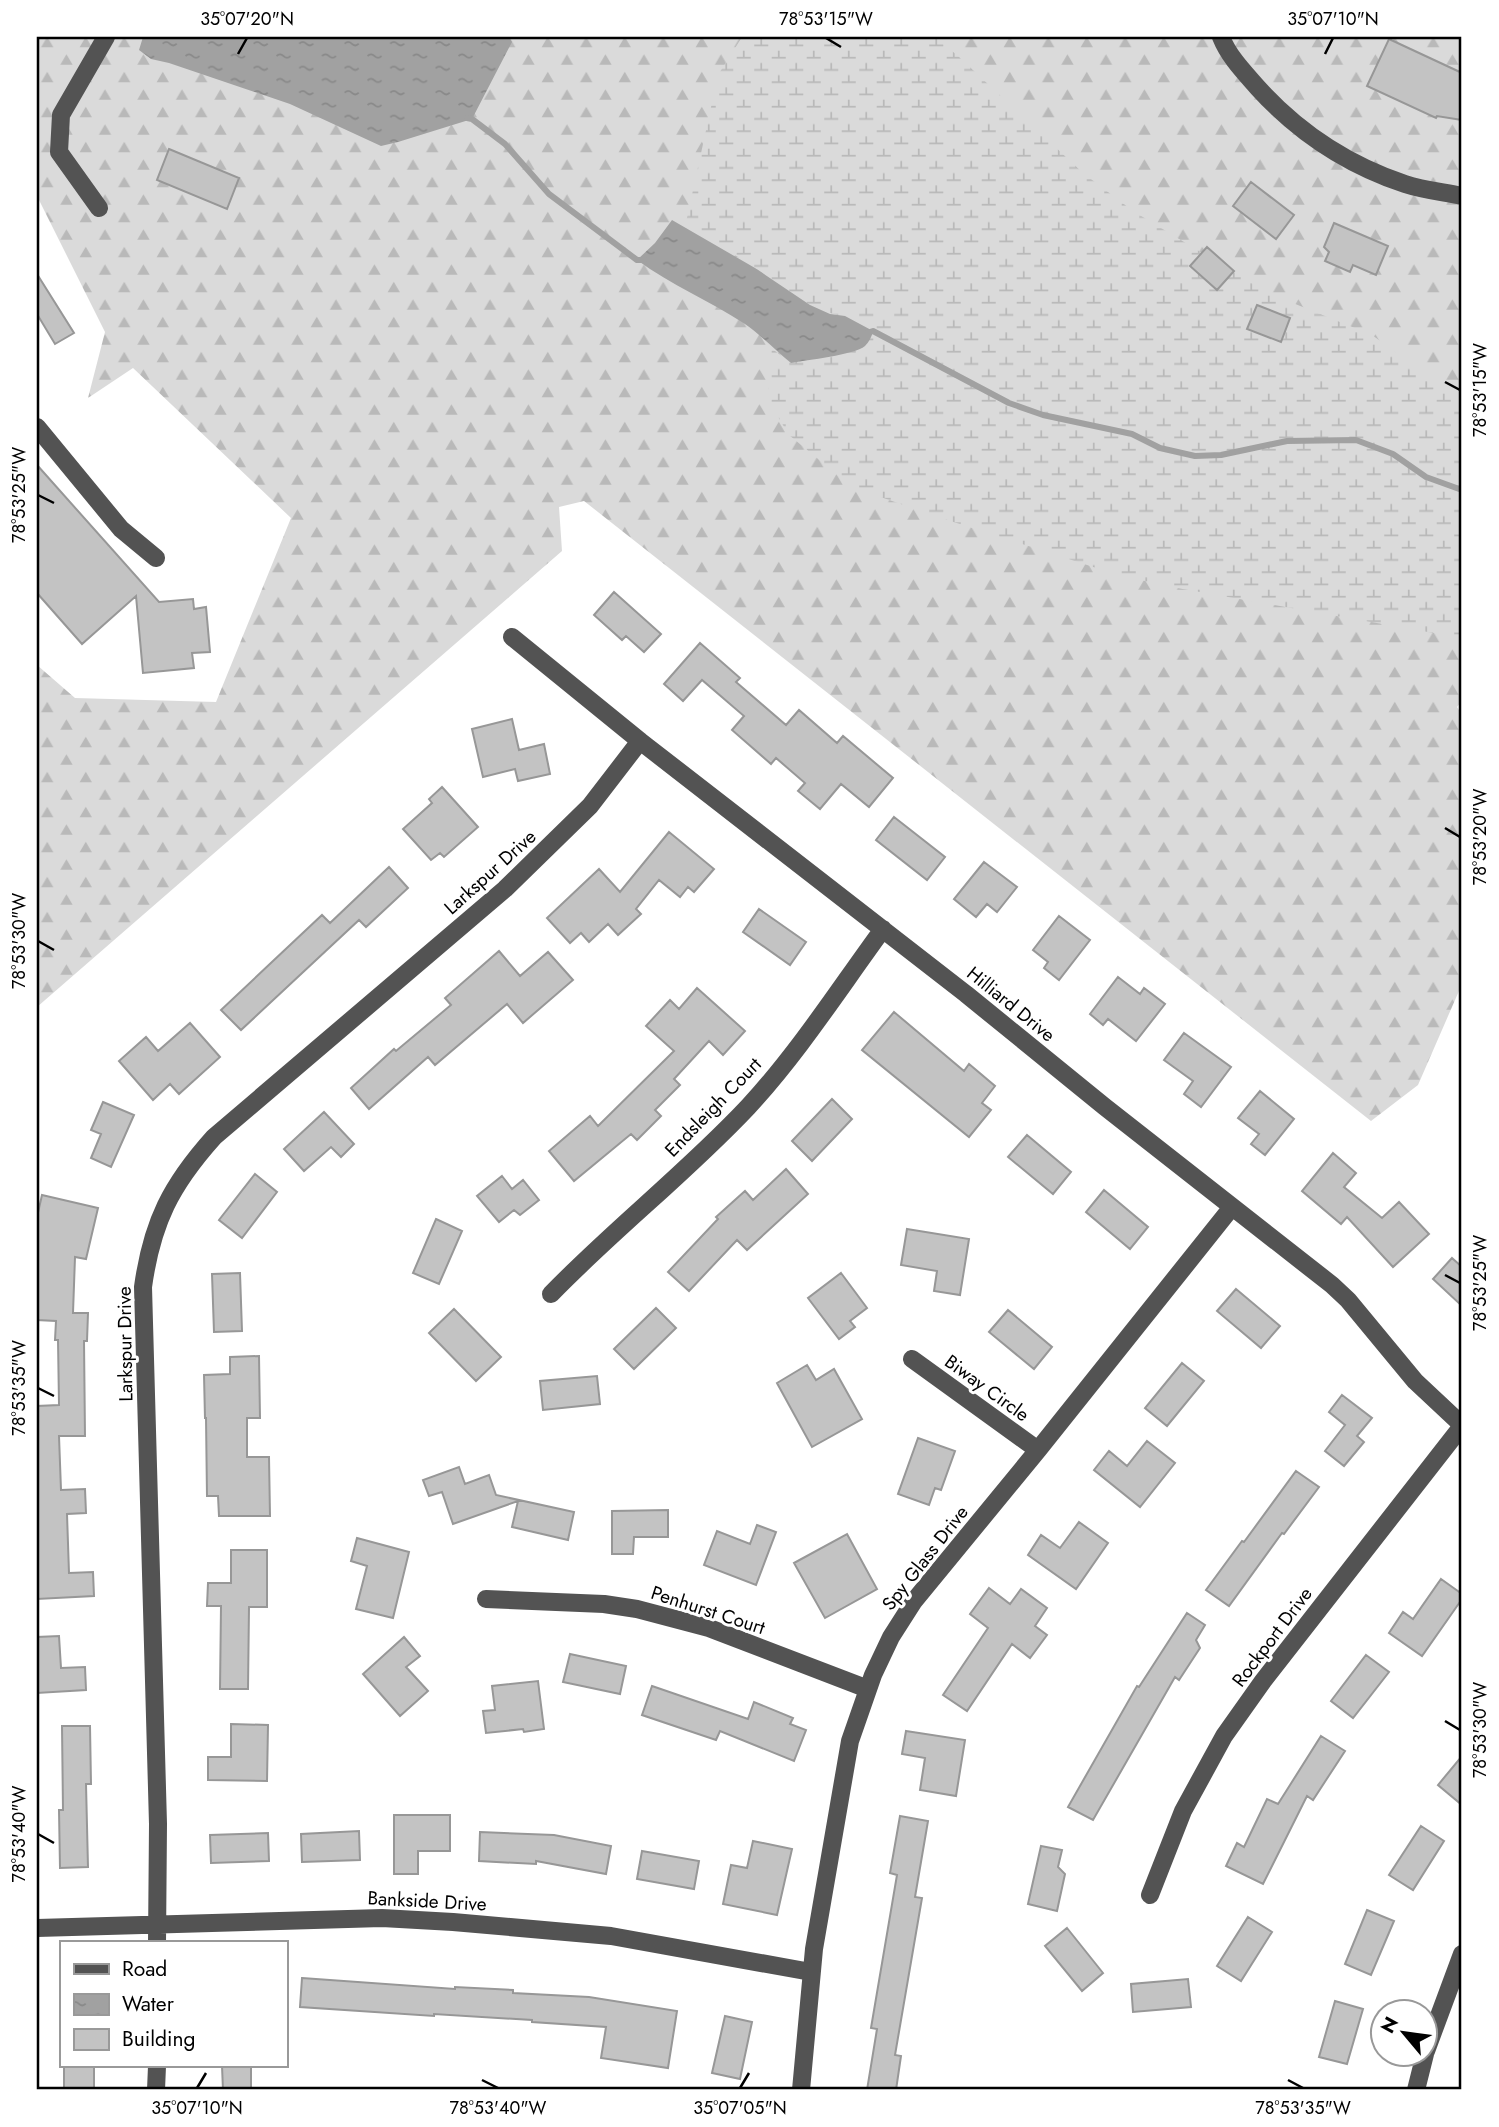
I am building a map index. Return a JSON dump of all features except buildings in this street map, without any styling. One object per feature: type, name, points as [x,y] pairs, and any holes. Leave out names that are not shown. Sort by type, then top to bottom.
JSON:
[{"type":"street","points":[[99,208],[59,152],[61,115],[106,37]]},
{"type":"street","points":[[1221,37],[1226,50],[1278,110],[1343,157],[1408,185],[1462,196]]},
{"type":"street","points":[[37,427],[121,529],[156,558]]},
{"type":"street","name":"Hilliard Drive","points":[[512,637],[640,741],[883,929],[1332,1285],[1348,1300],[1415,1381],[1462,1425]]},
{"type":"street","name":"Larkspur Drive","points":[[157,1941],[158,1824],[144,1287],[147,1258],[162,1214],[179,1181],[214,1137],[505,889],[590,806],[640,741]]},
{"type":"street","name":"Endsleigh Court","points":[[551,1294],[601,1244],[702,1154],[747,1107],[799,1045],[883,929]]},
{"type":"street","name":"Spy Glass Drive","points":[[801,2090],[811,1972],[850,1741],[868,1689],[891,1637],[914,1601],[1232,1208]]},
{"type":"street","name":"Biway Circle","points":[[912,1359],[1038,1450]]},
{"type":"street","name":"Rockport Drive","points":[[1150,1895],[1183,1811],[1224,1737],[1263,1681],[1462,1425]]},
{"type":"street","name":"Penhurst Court","points":[[486,1598],[604,1604],[671,1617],[709,1628],[868,1689]]},
{"type":"street","name":"Bankside Drive","points":[[37,1928],[382,1918],[453,1922],[611,1936],[811,1972]]},
{"type":"street","points":[[1440,2012],[1462,1954]]},
{"type":"street","points":[[156,2090],[157,2068]]},
{"type":"street","points":[[1416,2090],[1421,2068]]},
{"type":"green space","points":[[37,37],[1462,37],[1462,701],[1457,707],[1462,715],[1462,984],[1418,1085],[1371,1121],[584,501],[559,507],[562,551],[37,1007],[37,665],[75,698],[216,702],[291,518],[133,368],[88,398],[105,332],[37,196]]},
{"type":"green space","points":[[742,37],[935,37],[1083,173],[1133,211],[1268,293],[1372,335],[1462,398],[1462,638],[1177,588],[1118,575],[852,487],[789,435],[768,400],[771,348],[791,363],[863,347],[845,316],[832,314],[809,304],[738,257],[685,227],[718,75]]},
{"type":"water","points":[[143,37],[509,37],[512,42],[472,119],[381,146],[290,104],[151,59],[139,50]]},
{"type":"water","points":[[672,220],[755,268],[810,305],[830,314],[845,316],[873,331],[869,341],[865,346],[851,352],[791,363],[745,324],[637,260],[655,243]]},
{"type":"waterway","points":[[467,118],[505,144],[549,194],[637,260],[644,260]]},
{"type":"waterway","points":[[867,333],[873,331],[1009,403],[1043,415],[1132,434],[1160,448],[1195,456],[1221,455],[1287,441],[1356,440],[1393,454],[1426,477],[1462,490]]}]
